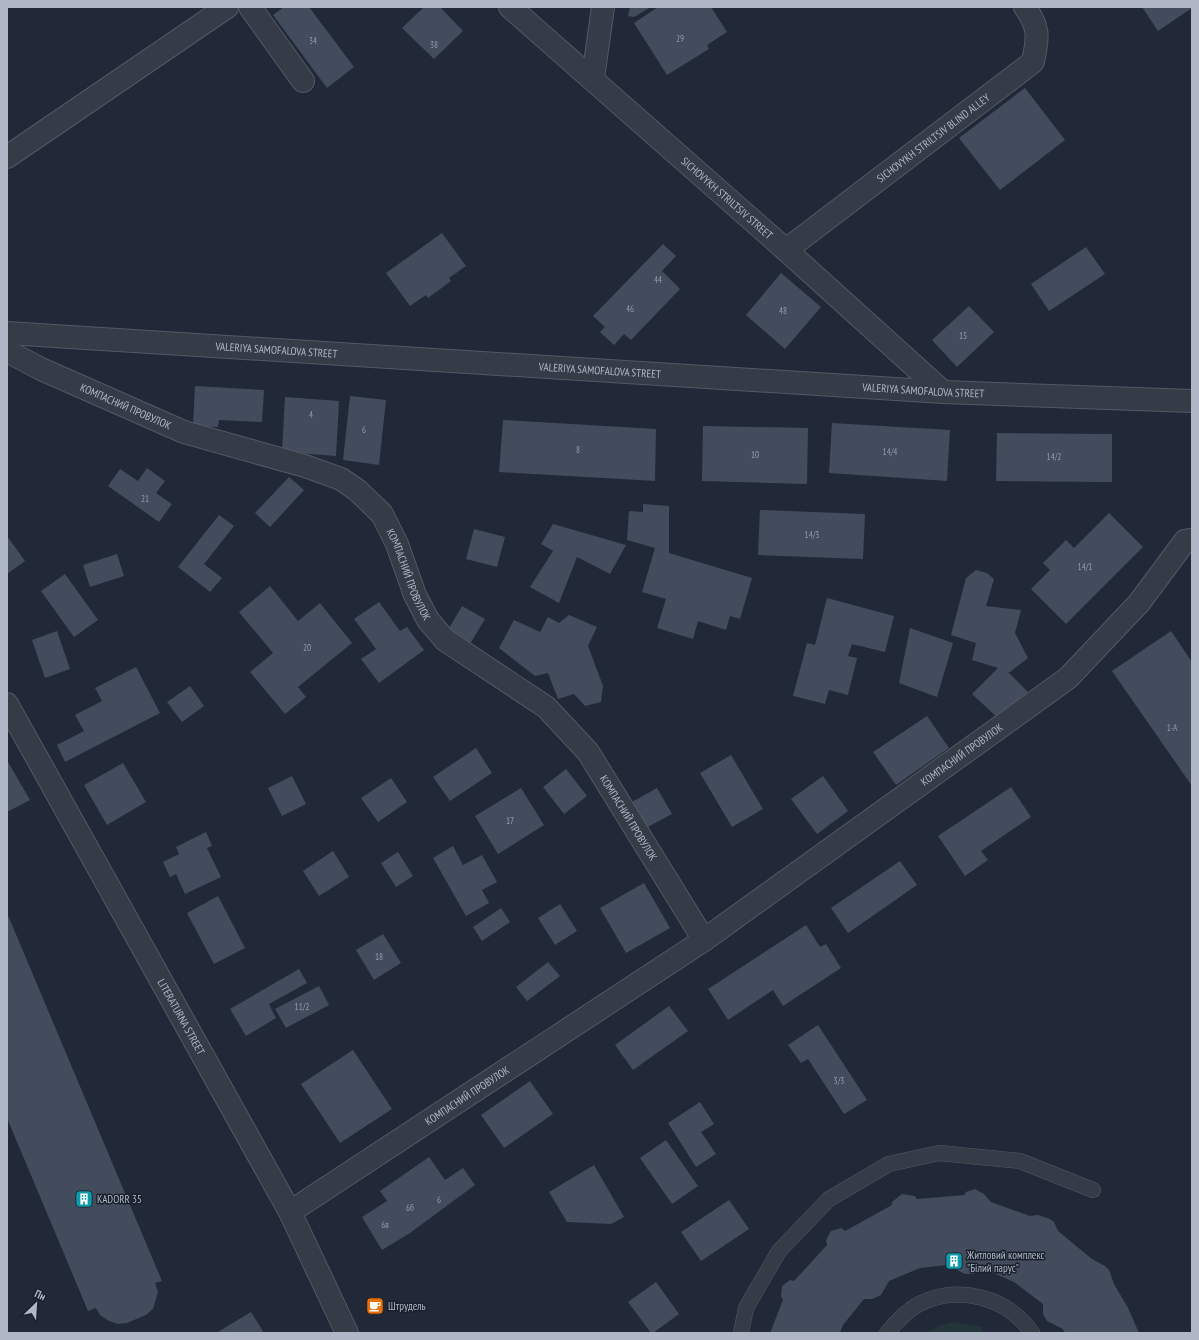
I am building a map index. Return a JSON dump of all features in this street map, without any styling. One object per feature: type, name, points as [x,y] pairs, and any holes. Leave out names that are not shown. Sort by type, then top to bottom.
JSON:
[{"type":"street","points":[[7,157],[227,7]]},
{"type":"street","points":[[250,7],[303,81]]},
{"type":"street","name":"SICHOVYKH STRILTSIV STREET","points":[[510,7],[593,78],[943,392]]},
{"type":"street","points":[[593,78],[603,7]]},
{"type":"street","name":"SICHOVYKH STRILTSIV BLIND ALLEY","points":[[786,250],[1033,62],[1038,36],[1032,18],[1025,7]]},
{"type":"street","name":"VALERIYA SAMOFALOVA STREET","points":[[7,333],[943,392],[1192,401]]},
{"type":"street","name":"КОМПАСНИЙ ПРОВУЛОК","points":[[7,351],[41,369],[184,432],[306,466],[341,480],[357,490],[382,514],[397,544],[415,595],[428,620],[445,640],[546,707],[588,752],[704,940]]},
{"type":"street","name":"КОМПАСНИЙ ПРОВУЛОК","points":[[290,1212],[704,940],[1068,678],[1139,603],[1185,541],[1192,540]]},
{"type":"street","name":"LITERATURNA STREET","points":[[7,704],[290,1212],[347,1333]]},
{"type":"lane","points":[[741,1333],[746,1308],[779,1251],[829,1199],[889,1164],[939,1153],[1020,1161],[1093,1190]]},
{"type":"lane","points":[[887,1333],[900,1317],[919,1304],[941,1296],[965,1295],[988,1299],[1009,1310],[1026,1325],[1032,1333]]},
{"type":"shaded area","points":[[954,1322],[983,1327],[981,1333],[925,1333],[941,1325]]},
{"type":"building","points":[[284,7],[309,7],[354,67],[327,88],[273,15]]},
{"type":"building","points":[[424,7],[440,7],[463,31],[434,59],[402,28]]},
{"type":"building","points":[[630,7],[651,7],[634,17],[628,16]]},
{"type":"building","points":[[658,7],[711,7],[727,32],[707,45],[709,49],[667,75],[634,23]]},
{"type":"building","points":[[1142,7],[1192,7],[1192,8],[1158,31]]},
{"type":"building","points":[[1025,88],[1065,140],[1000,190],[959,138]]},
{"type":"building","points":[[442,233],[466,266],[449,278],[451,281],[428,298],[426,295],[410,306],[386,273]]},
{"type":"building","points":[[663,244],[676,256],[662,271],[680,289],[631,340],[624,334],[614,345],[600,332],[605,327],[593,316]]},
{"type":"building","points":[[1086,247],[1105,274],[1049,311],[1031,284]]},
{"type":"building","points":[[781,273],[821,307],[785,349],[746,315]]},
{"type":"building","points":[[969,306],[994,332],[957,367],[932,340]]},
{"type":"building","points":[[195,386],[264,390],[262,422],[219,420],[218,427],[193,426]]},
{"type":"building","points":[[350,396],[386,400],[379,465],[343,460]]},
{"type":"building","points":[[285,397],[339,401],[336,456],[282,452]]},
{"type":"building","points":[[503,420],[656,429],[655,481],[499,472]]},
{"type":"building","points":[[832,423],[950,430],[947,481],[829,473]]},
{"type":"building","points":[[703,426],[808,428],[807,484],[702,481]]},
{"type":"building","points":[[997,433],[1112,434],[1112,482],[996,481]]},
{"type":"building","points":[[147,468],[165,481],[156,493],[172,504],[159,522],[108,486],[120,469],[138,481]]},
{"type":"building","points":[[289,477],[304,490],[270,527],[255,513]]},
{"type":"building","points":[[643,504],[669,506],[669,553],[752,578],[740,619],[730,616],[726,630],[698,621],[693,639],[657,628],[666,599],[642,592],[655,548],[627,540],[629,511],[643,512]]},
{"type":"building","points":[[760,510],[865,514],[863,559],[758,555]]},
{"type":"building","points":[[1109,513],[1143,547],[1066,624],[1031,589],[1050,570],[1043,563],[1066,540],[1074,548]]},
{"type":"building","points":[[219,515],[234,526],[204,564],[222,578],[210,592],[178,567]]},
{"type":"building","points":[[553,524],[626,545],[610,574],[577,557],[559,603],[530,587],[553,551],[541,544]]},
{"type":"building","points":[[474,529],[505,537],[497,567],[466,559]]},
{"type":"building","points":[[7,536],[25,561],[7,574]]},
{"type":"building","points":[[117,554],[124,576],[90,587],[83,565]]},
{"type":"building","points":[[976,570],[987,573],[994,579],[986,606],[1021,610],[1015,633],[1028,658],[1008,672],[1029,693],[997,717],[972,694],[998,668],[972,660],[976,643],[951,635],[966,578]]},
{"type":"building","points":[[65,574],[98,620],[74,637],[41,591]]},
{"type":"building","points":[[270,586],[298,621],[320,603],[352,643],[298,687],[306,697],[285,714],[250,672],[273,653],[239,612]]},
{"type":"building","points":[[827,598],[894,616],[885,652],[852,644],[848,656],[857,658],[848,695],[829,690],[825,704],[793,696],[807,643],[815,645]]},
{"type":"building","points":[[379,602],[400,631],[407,627],[424,650],[379,683],[361,659],[376,649],[354,619]]},
{"type":"building","points":[[462,606],[485,619],[470,644],[448,630]]},
{"type":"building","points":[[569,615],[597,627],[588,646],[603,686],[601,702],[585,706],[574,694],[558,699],[548,673],[535,676],[499,648],[514,620],[540,632],[548,617],[559,623]]},
{"type":"building","points":[[910,628],[953,643],[937,697],[899,683]]},
{"type":"building","points":[[57,631],[70,669],[45,678],[32,640]]},
{"type":"building","points":[[1171,631],[1192,662],[1192,786],[1112,671]]},
{"type":"building","points":[[136,667],[160,713],[65,762],[57,745],[84,731],[75,715],[102,701],[95,688]]},
{"type":"building","points":[[190,686],[204,706],[182,722],[167,702]]},
{"type":"building","points":[[927,716],[949,748],[896,785],[873,752]]},
{"type":"building","points":[[476,748],[492,773],[450,801],[433,777]]},
{"type":"building","points":[[731,755],[763,809],[732,827],[700,773]]},
{"type":"building","points":[[8,762],[30,800],[7,812],[7,763]]},
{"type":"building","points":[[123,763],[146,802],[107,825],[84,785]]},
{"type":"building","points":[[566,769],[587,796],[564,814],[543,787]]},
{"type":"building","points":[[292,776],[306,804],[282,816],[268,788]]},
{"type":"building","points":[[823,776],[848,811],[817,834],[791,799]]},
{"type":"building","points":[[391,778],[407,802],[378,822],[361,798]]},
{"type":"building","points":[[1011,787],[1031,817],[981,851],[988,860],[965,876],[938,836]]},
{"type":"building","points":[[521,788],[544,825],[498,854],[475,816]]},
{"type":"building","points":[[657,788],[672,814],[644,829],[630,803]]},
{"type":"building","points":[[206,832],[212,846],[207,848],[221,877],[185,894],[176,874],[170,877],[163,862],[179,854],[176,847]]},
{"type":"building","points":[[453,846],[463,865],[482,855],[497,882],[482,890],[489,903],[466,916],[433,858]]},
{"type":"building","points":[[333,851],[349,877],[319,896],[303,871]]},
{"type":"building","points":[[398,852],[413,876],[396,887],[381,863]]},
{"type":"building","points":[[900,861],[917,885],[848,933],[831,908]]},
{"type":"building","points":[[644,883],[670,928],[626,953],[600,908]]},
{"type":"building","points":[[218,896],[245,948],[214,964],[187,913]]},
{"type":"building","points":[[560,904],[577,931],[555,945],[538,918]]},
{"type":"building","points":[[501,908],[510,922],[482,941],[473,927]]},
{"type":"building","name":"KADORR 35","points":[[7,913],[162,1281],[155,1283],[158,1292],[153,1309],[146,1315],[127,1323],[118,1324],[109,1321],[100,1315],[96,1308],[88,1311],[7,1118]]},
{"type":"building","points":[[806,925],[820,947],[826,944],[841,968],[783,1006],[773,990],[728,1020],[708,989]]},
{"type":"building","points":[[383,934],[401,963],[374,980],[356,950]]},
{"type":"building","points":[[548,962],[560,976],[527,1001],[516,987]]},
{"type":"building","points":[[299,969],[307,983],[269,1004],[276,1018],[246,1036],[230,1009]]},
{"type":"building","points":[[319,986],[329,1005],[286,1028],[275,1009]]},
{"type":"building","points":[[669,1006],[688,1031],[633,1070],[615,1045]]},
{"type":"building","points":[[818,1025],[867,1100],[844,1114],[808,1059],[801,1063],[788,1045]]},
{"type":"building","points":[[353,1050],[392,1109],[340,1143],[301,1084]]},
{"type":"building","points":[[530,1081],[553,1114],[504,1148],[481,1115]]},
{"type":"building","points":[[700,1102],[714,1124],[701,1132],[716,1154],[696,1167],[668,1123]]},
{"type":"building","points":[[666,1140],[698,1186],[672,1204],[640,1158]]},
{"type":"building","points":[[429,1157],[445,1180],[463,1168],[475,1185],[410,1233],[382,1250],[362,1217],[387,1201],[380,1191]]},
{"type":"building","points":[[594,1165],[624,1217],[611,1224],[567,1222],[549,1192]]},
{"type":"building","name":"Житловий комплекс \"Білий парус\"","points":[[975,1189],[984,1194],[991,1202],[1030,1216],[1038,1215],[1050,1219],[1054,1222],[1058,1231],[1092,1259],[1105,1266],[1109,1270],[1114,1284],[1128,1308],[1139,1333],[1065,1333],[1063,1329],[1047,1321],[1043,1314],[1043,1304],[1014,1282],[984,1269],[973,1274],[965,1274],[957,1270],[956,1264],[920,1268],[889,1281],[881,1295],[872,1299],[864,1299],[843,1325],[840,1333],[770,1333],[783,1300],[781,1296],[782,1286],[790,1280],[794,1281],[827,1245],[826,1240],[831,1231],[841,1228],[845,1231],[892,1205],[892,1202],[902,1194],[915,1196],[917,1199],[964,1195],[966,1192]]},
{"type":"building","points":[[729,1200],[749,1229],[701,1261],[681,1232]]},
{"type":"building","points":[[656,1282],[679,1314],[651,1333],[628,1302]]},
{"type":"building","points":[[251,1312],[264,1333],[216,1333]]},
{"type":"place","name":"KADORR 35","points":[[84,1199]]},
{"type":"place","name":"Житловий комплекс \"Білий парус\"","points":[[954,1261]]},
{"type":"place","name":"Штрудель","points":[[375,1306]]}]
